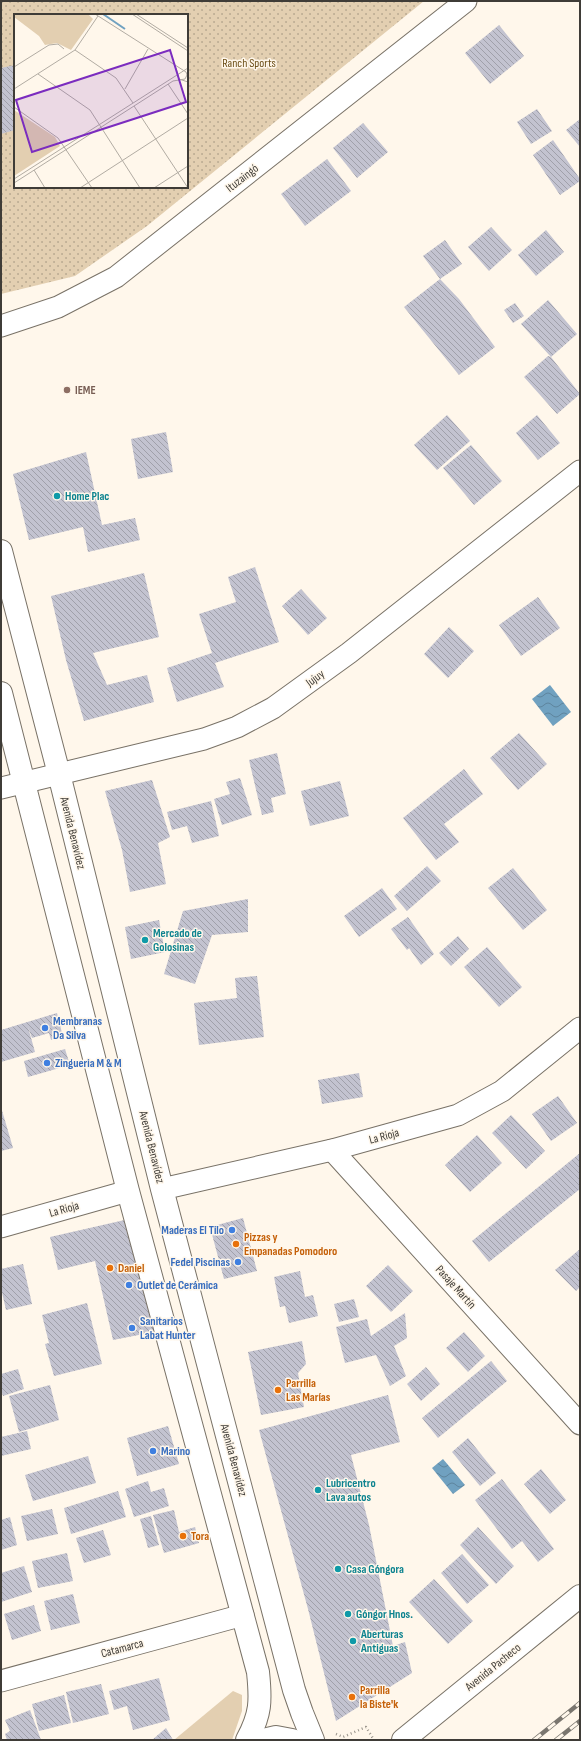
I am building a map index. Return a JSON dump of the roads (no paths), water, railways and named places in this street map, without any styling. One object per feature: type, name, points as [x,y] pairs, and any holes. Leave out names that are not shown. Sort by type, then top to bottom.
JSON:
[{"type":"main road","name":"Avenida Benavídez","points":[[1,551],[59,774],[162,1189],[294,1690],[313,1740]]},
{"type":"main road","points":[[1,693],[128,1191],[258,1672],[261,1694],[259,1712],[247,1740]]},
{"type":"main road","name":"Avenida Pacheco","points":[[403,1740],[580,1596]]},
{"type":"main road","points":[[263,1740],[276,1737],[292,1740]]},
{"type":"street","name":"Ituzaingó","points":[[1,326],[58,307],[116,277],[466,1]]},
{"type":"street","name":"Jujuy","points":[[1,788],[204,739],[237,728],[273,708],[349,653],[580,471]]},
{"type":"street","name":"La Rioja","points":[[162,1189],[332,1150],[458,1115],[472,1109],[502,1091],[580,1028]]},
{"type":"street","name":"Pasaje Martín","points":[[332,1150],[580,1424]]},
{"type":"street","name":"La Rioja","points":[[1,1227],[128,1191]]},
{"type":"street","name":"Catamarca","points":[[1,1681],[243,1615]]},
{"type":"water","points":[[550,685],[571,712],[553,726],[532,699]]},
{"type":"water","points":[[443,1459],[465,1485],[453,1494],[432,1468]]},
{"type":"railway","points":[[534,1740],[580,1703]]},
{"type":"railway","points":[[556,1740],[580,1721]]},
{"type":"place","name":"IEME","points":[[67,390]]},
{"type":"place","name":"Home Plac","points":[[57,496]]},
{"type":"place","name":"Mercado de Golosinas","points":[[145,940]]},
{"type":"place","name":"Membranas Da Silva","points":[[45,1028]]},
{"type":"place","name":"Zingueria M & M","points":[[47,1063]]},
{"type":"place","name":"Maderas El Tilo","points":[[232,1230]]},
{"type":"place","name":"Pizzas y Empanadas Pomodoro","points":[[236,1244]]},
{"type":"place","name":"Fedel Piscinas","points":[[238,1262]]},
{"type":"place","name":"Daniel","points":[[110,1268]]},
{"type":"place","name":"Outlet de Cerámica","points":[[129,1285]]},
{"type":"place","name":"Sanitarios Labat Hunter","points":[[132,1328]]},
{"type":"place","name":"Parrilla Las Marías","points":[[278,1390]]},
{"type":"place","name":"Marino","points":[[153,1451]]},
{"type":"place","name":"Lubricentro Lava autos","points":[[318,1490]]},
{"type":"place","name":"Tora","points":[[183,1536]]},
{"type":"place","name":"Casa Góngora","points":[[338,1569]]},
{"type":"place","name":"Góngor Hnos.","points":[[348,1614]]},
{"type":"place","name":"Aberturas Antiguas","points":[[353,1641]]},
{"type":"place","name":"Parrilla la Biste'k","points":[[352,1697]]},
{"type":"park label","name":"Ranch Sports","points":[[249,63]]}]
